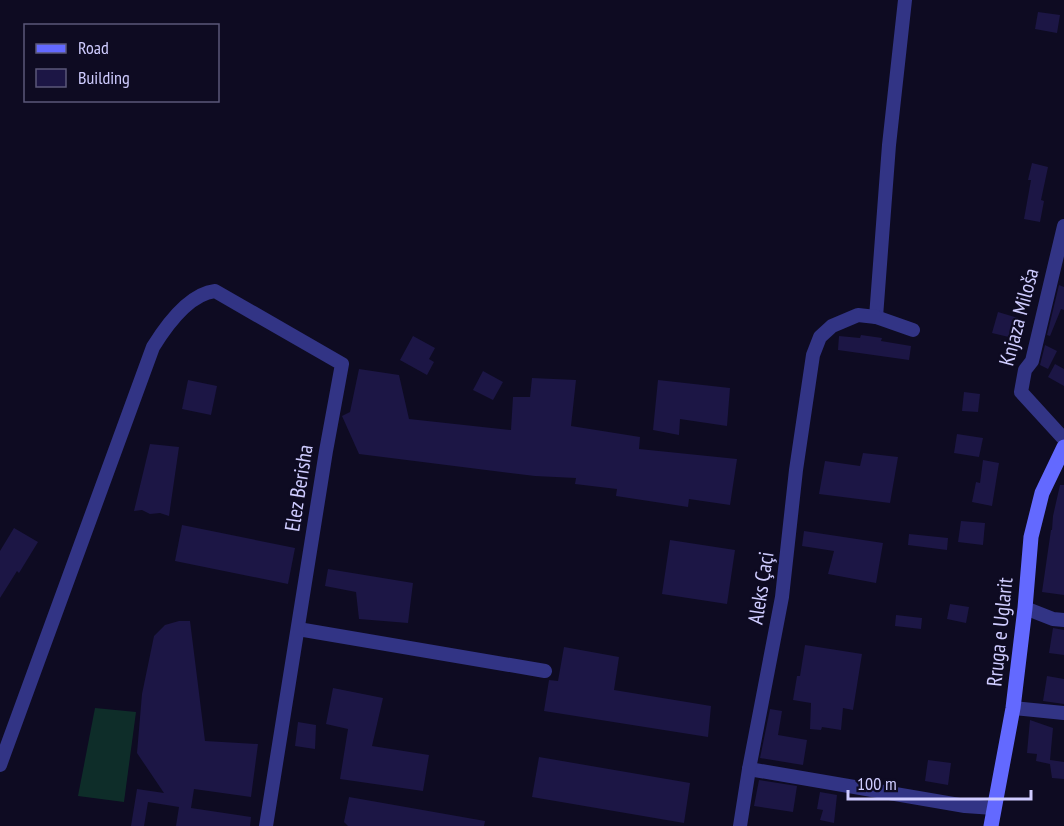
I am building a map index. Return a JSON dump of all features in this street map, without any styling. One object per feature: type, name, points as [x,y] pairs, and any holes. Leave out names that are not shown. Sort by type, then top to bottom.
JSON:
[{"type":"street","points":[[905,0],[890,144],[876,317],[913,330]]},
{"type":"street","name":"Knjaza Miloša","points":[[1064,226],[1032,361],[1024,370],[1021,392],[1064,439]]},
{"type":"street","name":"Elez Berisha","points":[[0,765],[153,347],[166,326],[197,297],[206,292],[215,291],[342,364],[266,826]]},
{"type":"street","name":"Aleks Çaçi","points":[[741,826],[749,769],[782,597],[796,470],[813,355],[820,337],[832,326],[858,315],[876,317]]},
{"type":"street","name":"Rruga e Uglarit","points":[[991,826],[1013,708],[1031,537],[1042,493],[1064,447]]},
{"type":"street","points":[[1025,608],[1053,619],[1064,620]]},
{"type":"street","points":[[298,629],[545,671]]},
{"type":"street","points":[[1013,708],[1064,713]]},
{"type":"street","points":[[749,769],[965,806],[994,808]]},
{"type":"green space","points":[[95,708],[136,712],[124,802],[78,796]]},
{"type":"building","points":[[1038,12],[1060,15],[1057,33],[1035,29]]},
{"type":"building","points":[[1032,163],[1048,167],[1041,200],[1044,201],[1040,222],[1024,219]]},
{"type":"building","points":[[1059,285],[1064,287],[1064,310],[1061,309],[1050,336],[1047,335]]},
{"type":"building","points":[[998,312],[1018,318],[1013,338],[992,333]]},
{"type":"building","points":[[861,335],[911,346],[909,360],[838,350],[839,336],[860,338]]},
{"type":"building","points":[[413,336],[435,348],[429,359],[434,362],[427,375],[400,360]]},
{"type":"building","points":[[1045,345],[1057,351],[1048,369],[1040,365]]},
{"type":"building","points":[[1055,364],[1064,369],[1064,386],[1048,377]]},
{"type":"building","points":[[359,369],[399,375],[409,419],[511,430],[513,397],[530,397],[532,378],[576,380],[571,426],[640,437],[639,449],[737,459],[730,505],[689,499],[688,507],[616,496],[617,489],[575,484],[576,478],[535,476],[359,454],[342,416],[350,412]]},
{"type":"building","points":[[483,371],[503,382],[493,400],[473,390]]},
{"type":"building","points":[[188,380],[217,386],[211,415],[182,409]]},
{"type":"building","points":[[658,380],[730,388],[727,426],[680,419],[679,435],[653,430]]},
{"type":"building","points":[[964,392],[980,394],[978,412],[962,411]]},
{"type":"building","points":[[957,434],[983,438],[979,457],[954,453]]},
{"type":"building","points":[[150,444],[179,447],[169,516],[160,513],[150,514],[142,510],[134,511]]},
{"type":"building","points":[[863,453],[898,457],[890,503],[819,494],[825,461],[860,466]]},
{"type":"building","points":[[983,460],[999,463],[992,506],[972,502],[976,482],[980,483]]},
{"type":"building","points":[[1060,485],[1064,485],[1064,595],[1042,592]]},
{"type":"building","points":[[961,521],[985,523],[983,545],[958,542]]},
{"type":"building","points":[[182,525],[295,548],[288,584],[175,561]]},
{"type":"building","points":[[14,528],[38,542],[0,598],[0,551]]},
{"type":"building","points":[[804,531],[883,543],[876,583],[828,574],[834,551],[802,546]]},
{"type":"building","points":[[909,534],[948,538],[947,550],[908,545]]},
{"type":"building","points":[[670,540],[735,550],[727,604],[662,594]]},
{"type":"building","points":[[328,569],[413,583],[408,623],[359,619],[356,592],[325,586]]},
{"type":"building","points":[[950,604],[969,607],[966,623],[947,619]]},
{"type":"building","points":[[896,615],[922,618],[921,629],[895,626]]},
{"type":"building","points":[[190,621],[205,741],[258,744],[251,797],[194,789],[191,808],[251,817],[250,826],[176,826],[179,807],[148,802],[144,826],[131,826],[137,789],[164,793],[137,753],[142,694],[154,636],[165,625]]},
{"type":"building","points":[[1053,628],[1064,630],[1064,655],[1049,653]]},
{"type":"building","points":[[805,645],[862,654],[853,710],[843,708],[841,730],[822,727],[821,730],[810,729],[811,703],[793,700]]},
{"type":"building","points":[[564,647],[619,657],[614,690],[711,706],[708,737],[544,711],[549,680],[558,681]]},
{"type":"building","points":[[1047,676],[1064,679],[1064,704],[1043,701]]},
{"type":"building","points":[[333,688],[383,698],[372,746],[429,755],[423,791],[340,779],[348,729],[326,724]]},
{"type":"building","points":[[770,709],[782,711],[778,735],[807,740],[803,765],[760,758]]},
{"type":"building","points":[[1030,720],[1053,728],[1050,760],[1064,762],[1064,779],[1052,778],[1050,764],[1036,761],[1037,754],[1027,753]]},
{"type":"building","points":[[298,722],[316,725],[315,749],[295,746]]},
{"type":"building","points":[[539,757],[690,783],[684,823],[532,797]]},
{"type":"building","points":[[928,760],[951,763],[948,785],[925,781]]},
{"type":"building","points":[[759,780],[797,786],[793,812],[754,806]]},
{"type":"building","points":[[820,792],[837,795],[834,823],[820,820],[823,810],[817,809]]},
{"type":"building","points":[[349,797],[485,821],[484,826],[348,826],[344,822]]}]
